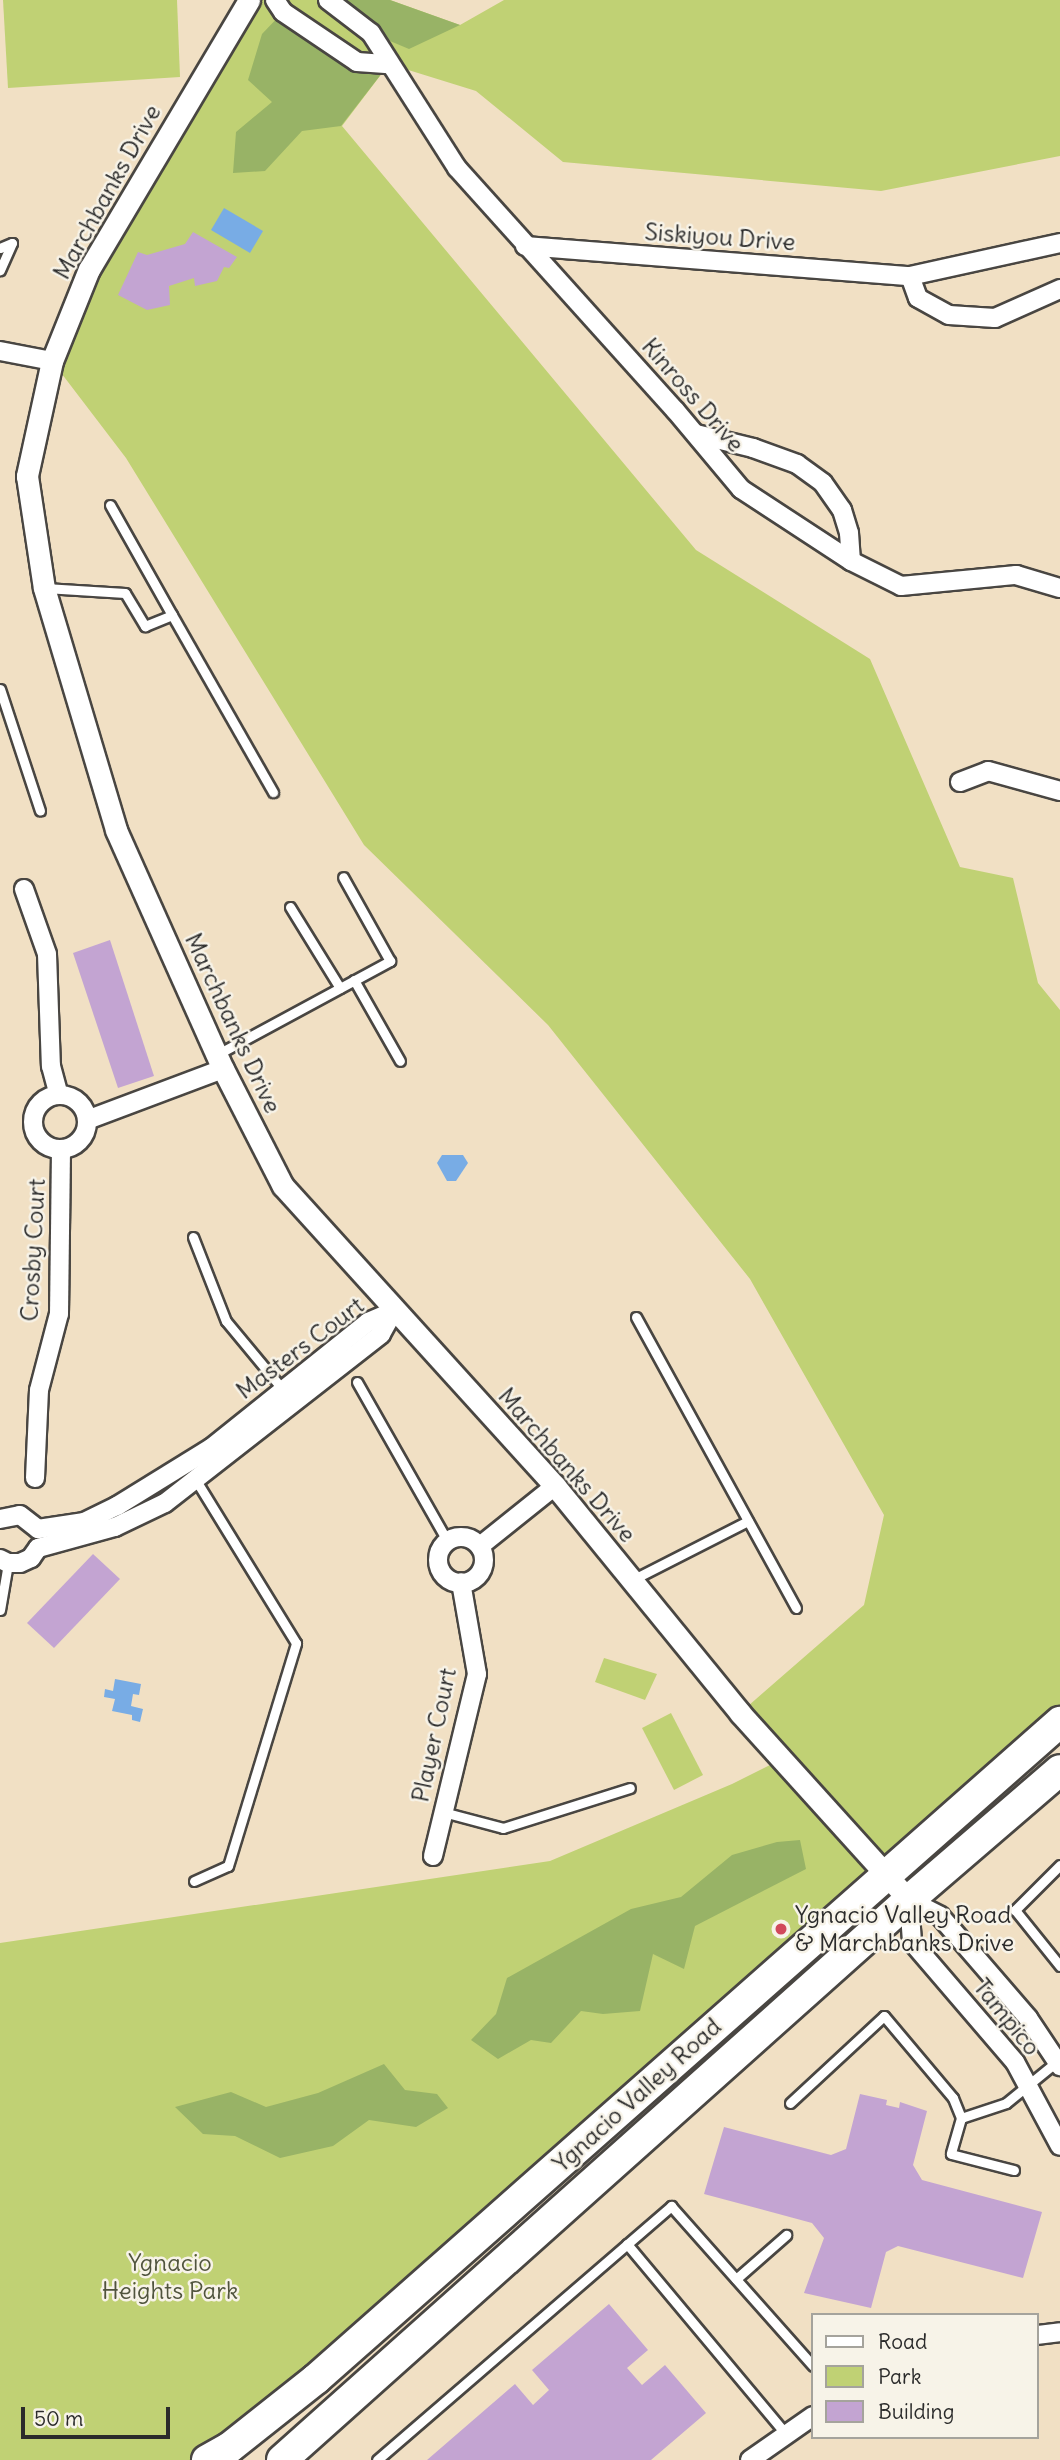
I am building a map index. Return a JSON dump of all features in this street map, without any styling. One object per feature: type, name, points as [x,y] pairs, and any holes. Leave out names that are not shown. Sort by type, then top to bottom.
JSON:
[{"type":"highway","name":"Ygnacio Valley Road","points":[[207,2460],[229,2448],[316,2379],[1060,1722]]},
{"type":"highway","name":"Ygnacio Valley Road","points":[[282,2460],[909,1900],[1060,1770]]},
{"type":"street","name":"Marchbanks Drive","points":[[249,0],[89,269],[52,361],[27,476],[44,588],[116,830],[219,1062],[283,1186],[555,1486],[740,1713],[909,1900]]},
{"type":"street","points":[[275,0],[283,12],[356,62],[389,64]]},
{"type":"street","name":"Kinross Drive","points":[[328,0],[371,33],[457,168],[696,434],[741,488],[851,561],[901,586],[1016,575],[1060,588]]},
{"type":"street","name":"Siskiyou Drive","points":[[525,246],[910,276],[1060,243]]},
{"type":"street","points":[[910,276],[918,298],[949,315],[995,318],[1060,289]]},
{"type":"street","points":[[0,351],[52,361]]},
{"type":"street","points":[[696,434],[753,448],[797,464],[823,483],[842,510],[849,533],[851,561]]},
{"type":"street","points":[[960,782],[988,772],[1060,791]]},
{"type":"street","points":[[24,889],[47,954],[51,1066],[60,1095],[80,1104],[87,1120],[219,1062]]},
{"type":"street","name":"Crosby Court","points":[[60,1095],[43,1101],[37,1108],[33,1124],[45,1145],[61,1149],[81,1139],[87,1120]]},
{"type":"street","name":"Crosby Court","points":[[35,1478],[39,1390],[59,1314],[61,1149]]},
{"type":"street","name":"Masters Court","points":[[0,1519],[20,1515],[38,1529],[83,1522],[117,1506],[211,1447],[368,1322],[394,1311]]},
{"type":"street","name":"Masters Court","points":[[4,1561],[26,1561],[38,1548],[115,1527],[165,1503],[197,1481],[381,1334],[394,1311]]},
{"type":"street","points":[[480,1546],[555,1486]]},
{"type":"street","points":[[468,1538],[480,1546],[484,1560],[480,1573],[461,1582],[448,1578],[440,1566],[440,1553],[448,1542],[468,1538]]},
{"type":"street","name":"Player Court","points":[[433,1856],[477,1674],[461,1582]]},
{"type":"street","name":"Tampico","points":[[909,1900],[940,1916],[1028,2018],[1059,2062]]},
{"type":"street","name":"Tampico","points":[[909,1900],[912,1942],[1014,2062],[1060,2146]]},
{"type":"street","points":[[1039,2335],[1060,2332]]},
{"type":"street","points":[[750,2460],[811,2417]]},
{"type":"lane","points":[[0,248],[12,243],[0,270]]},
{"type":"lane","points":[[110,505],[273,792]]},
{"type":"lane","points":[[44,588],[125,593],[145,626],[172,615]]},
{"type":"lane","points":[[0,689],[40,811]]},
{"type":"lane","points":[[219,1062],[340,988],[390,961],[344,877]]},
{"type":"lane","points":[[290,907],[340,988]]},
{"type":"lane","points":[[354,980],[400,1061]]},
{"type":"lane","points":[[193,1237],[226,1321],[283,1388],[291,1406]]},
{"type":"lane","points":[[636,1317],[796,1608]]},
{"type":"lane","points":[[357,1382],[448,1542]]},
{"type":"lane","points":[[184,1464],[296,1643],[228,1866],[194,1881]]},
{"type":"lane","points":[[632,1580],[748,1521]]},
{"type":"lane","points":[[0,1610],[4,1561]]},
{"type":"lane","points":[[443,1812],[503,1828],[630,1788]]},
{"type":"lane","points":[[1060,1865],[1015,1910],[1060,1966]]},
{"type":"lane","points":[[790,2103],[884,2017],[953,2098],[961,2118],[951,2154],[1014,2170]]},
{"type":"lane","points":[[961,2118],[1006,2103],[1027,2083],[1059,2062]]},
{"type":"lane","points":[[377,2460],[671,2206],[811,2364]]},
{"type":"lane","points":[[736,2279],[786,2235]]},
{"type":"lane","points":[[627,2244],[786,2434]]},
{"type":"green space","points":[[3,0],[177,0],[180,77],[8,88]]},
{"type":"green space","name":"Ygnacio Heights Park","points":[[249,0],[390,0],[460,25],[504,0],[1060,0],[1060,156],[881,191],[563,162],[476,91],[389,64],[342,126],[696,550],[870,659],[960,867],[1013,878],[1038,983],[1060,1010],[1060,1722],[207,2460],[0,2460],[0,1943],[550,1861],[732,1784],[780,1760],[740,1713],[864,1605],[884,1515],[750,1279],[548,1025],[364,845],[126,458],[52,361],[89,269]]},
{"type":"green space","points":[[328,0],[390,0],[460,25],[409,49],[371,33]]},
{"type":"green space","points":[[283,12],[356,61],[389,64],[341,126],[302,131],[265,171],[233,173],[236,132],[272,102],[248,80],[262,34]]},
{"type":"green space","points":[[604,1658],[657,1674],[645,1700],[595,1682]]},
{"type":"green space","points":[[671,1713],[703,1775],[674,1790],[642,1728]]},
{"type":"green space","points":[[800,1840],[806,1869],[695,1926],[684,1969],[653,1954],[640,2011],[603,2014],[581,2011],[551,2043],[531,2040],[498,2059],[471,2040],[496,2014],[507,1978],[631,1909],[681,1897],[732,1855],[777,1842]]},
{"type":"green space","points":[[384,2064],[405,2090],[437,2094],[448,2108],[416,2127],[369,2120],[333,2146],[280,2158],[235,2136],[203,2134],[175,2107],[231,2092],[266,2107],[318,2093]]},
{"type":"water","points":[[224,208],[263,231],[250,253],[211,230]]},
{"type":"water","points":[[442,1155],[463,1155],[468,1163],[456,1181],[447,1181],[437,1163]]},
{"type":"water","points":[[115,1679],[141,1684],[139,1695],[133,1694],[131,1706],[143,1709],[140,1722],[132,1720],[132,1715],[112,1711],[115,1699],[104,1697],[105,1689],[113,1691]]},
{"type":"building","points":[[193,232],[237,257],[229,268],[224,267],[217,281],[195,286],[194,278],[169,286],[170,305],[147,310],[118,295],[138,252],[147,255],[185,244]]},
{"type":"building","points":[[110,940],[154,1076],[118,1088],[73,953]]},
{"type":"building","points":[[93,1554],[120,1579],[54,1648],[27,1623]]},
{"type":"building","points":[[860,2094],[887,2100],[886,2105],[899,2108],[900,2102],[927,2111],[913,2165],[922,2180],[1042,2212],[1023,2278],[898,2246],[886,2252],[871,2308],[804,2293],[824,2238],[812,2223],[704,2194],[724,2127],[831,2155],[846,2149]]},
{"type":"building","points":[[609,2304],[648,2350],[627,2368],[642,2385],[665,2365],[706,2413],[651,2460],[427,2460],[515,2384],[533,2405],[549,2390],[532,2370]]},
{"type":"place","name":"Ygnacio Valley Road & Marchbanks Drive","points":[[781,1929]]}]
